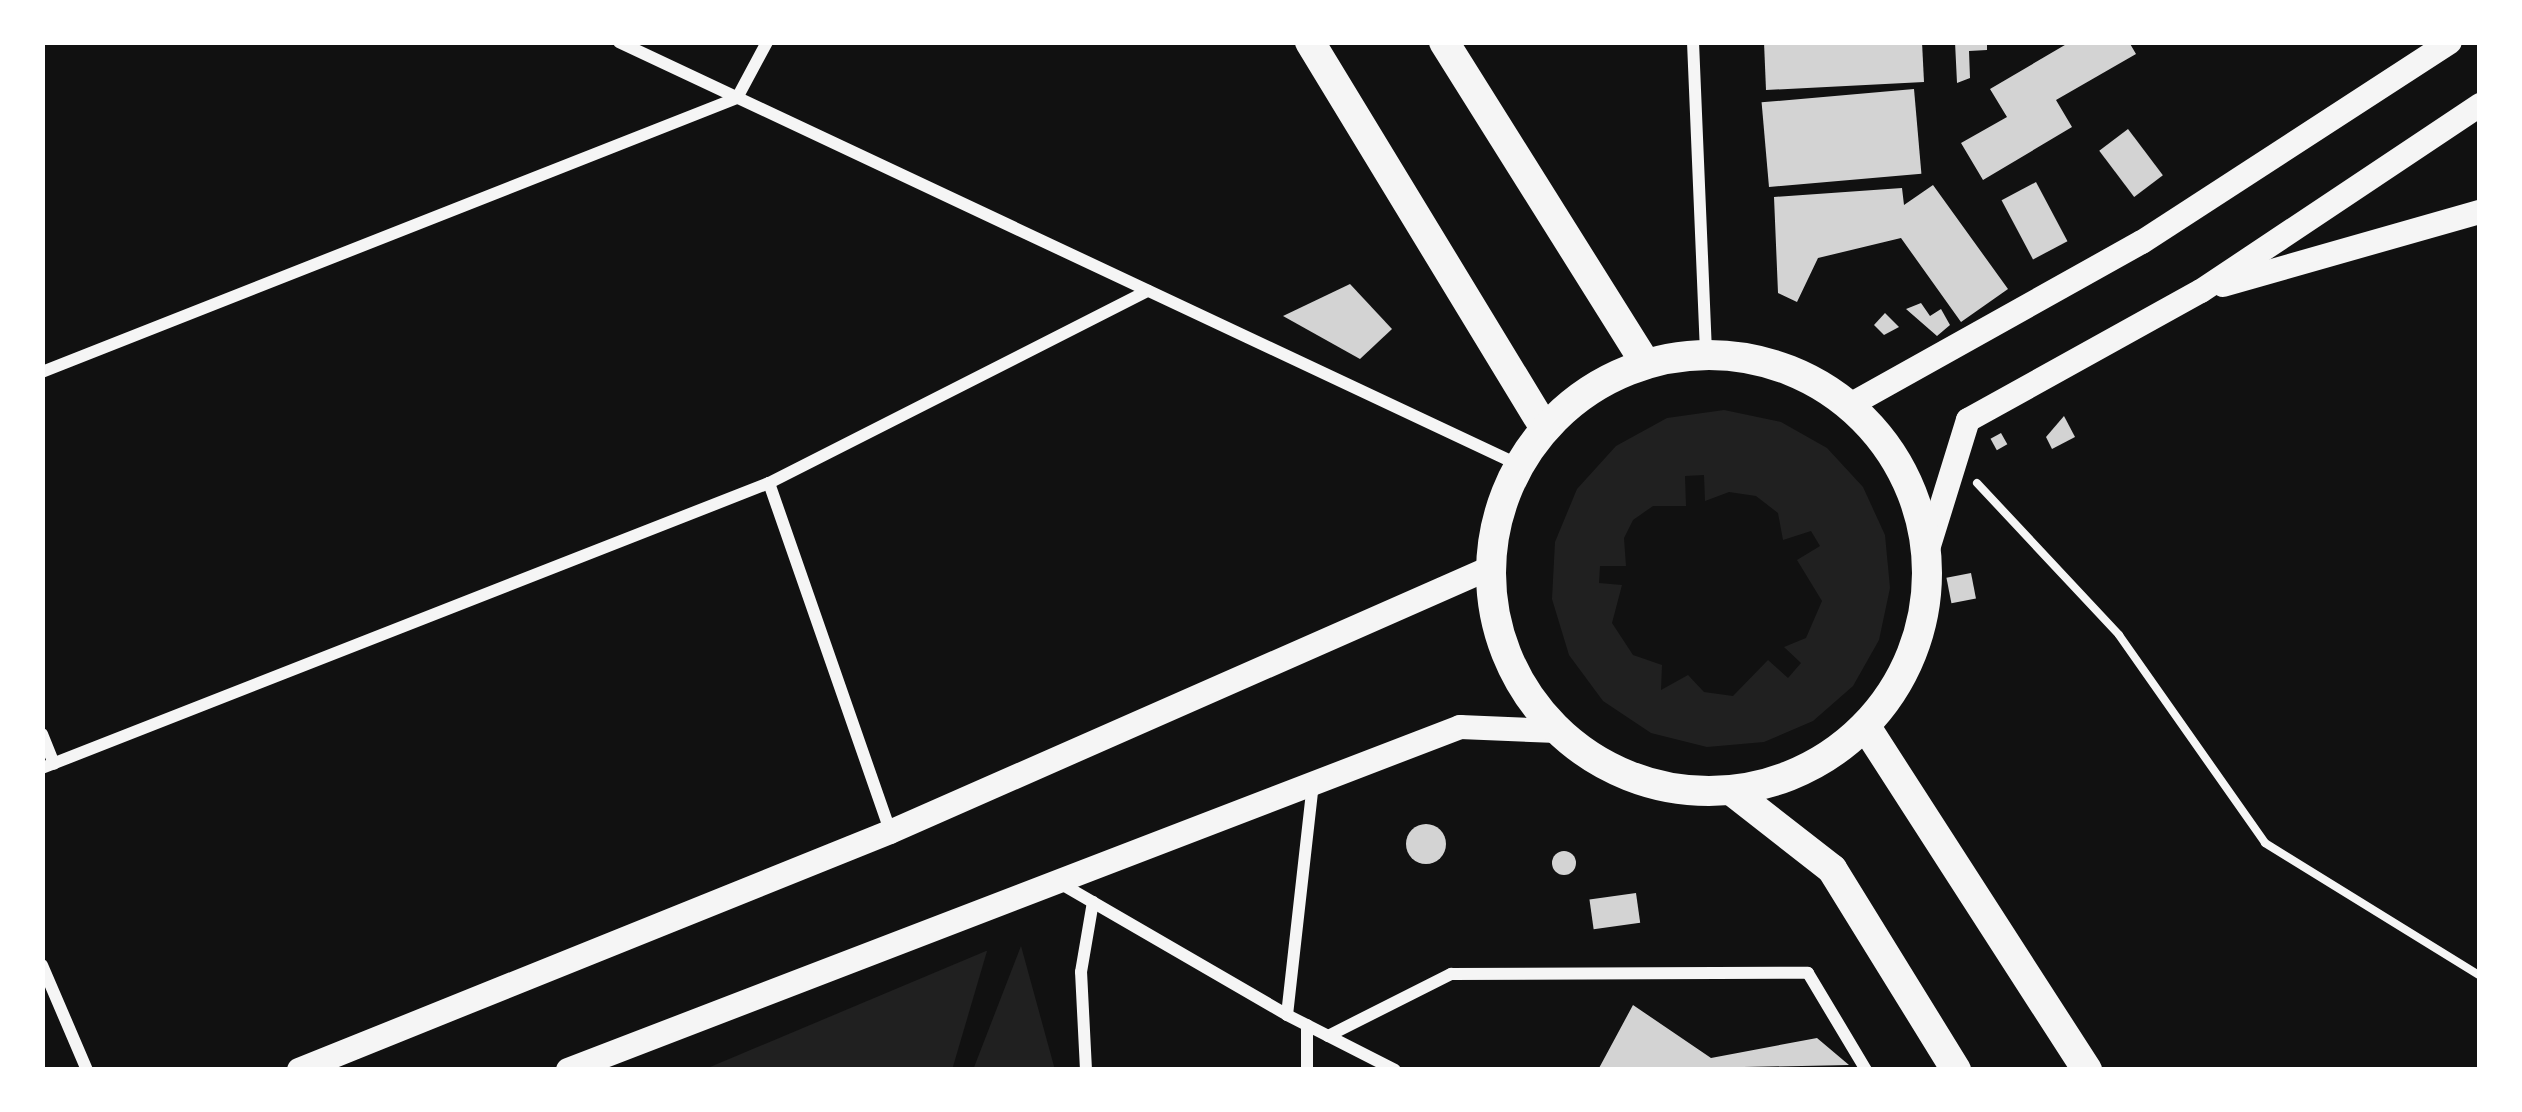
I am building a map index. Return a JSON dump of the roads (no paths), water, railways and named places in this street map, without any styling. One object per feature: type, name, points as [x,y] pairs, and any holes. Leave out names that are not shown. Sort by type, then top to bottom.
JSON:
[{"type":"main road","points":[[1310,42],[1545,428]]},
{"type":"main road","points":[[1444,42],[1646,364]]},
{"type":"main road","points":[[1850,406],[2142,242],[2450,42]]},
{"type":"main road","points":[[1928,549],[1914,495],[1888,446],[1850,406],[1757,360],[1706,355],[1646,364],[1591,389],[1545,428],[1519,465],[1498,514],[1490,568],[1496,628],[1519,684],[1557,731],[1609,768],[1669,789],[1732,791],[1804,771],[1865,728],[1904,675],[1918,634],[1928,549],[1968,420],[2201,291],[2480,105]]},
{"type":"main road","points":[[2201,291],[2480,212]]},
{"type":"main road","points":[[299,1070],[890,832],[1490,568]]},
{"type":"main road","points":[[568,1070],[1460,728],[1557,731]]},
{"type":"main road","points":[[1865,728],[2086,1070]]},
{"type":"main road","points":[[1732,791],[1832,869],[1956,1070]]},
{"type":"street","points":[[619,42],[1519,465]]},
{"type":"street","points":[[42,372],[737,98],[766,42]]},
{"type":"street","points":[[1693,42],[1706,355]]},
{"type":"street","points":[[42,734],[48,766],[769,483],[1148,291]]},
{"type":"street","points":[[769,483],[890,832]]},
{"type":"street","points":[[1287,1015],[1313,784]]},
{"type":"street","points":[[1058,882],[1287,1015],[1395,1070]]},
{"type":"street","points":[[1085,1070],[1082,972],[1093,902]]},
{"type":"street","points":[[42,965],[87,1070]]},
{"type":"street","points":[[1328,1036],[1451,974],[1808,973],[1866,1070]]},
{"type":"street","points":[[1307,1025],[1307,1070]]}]
